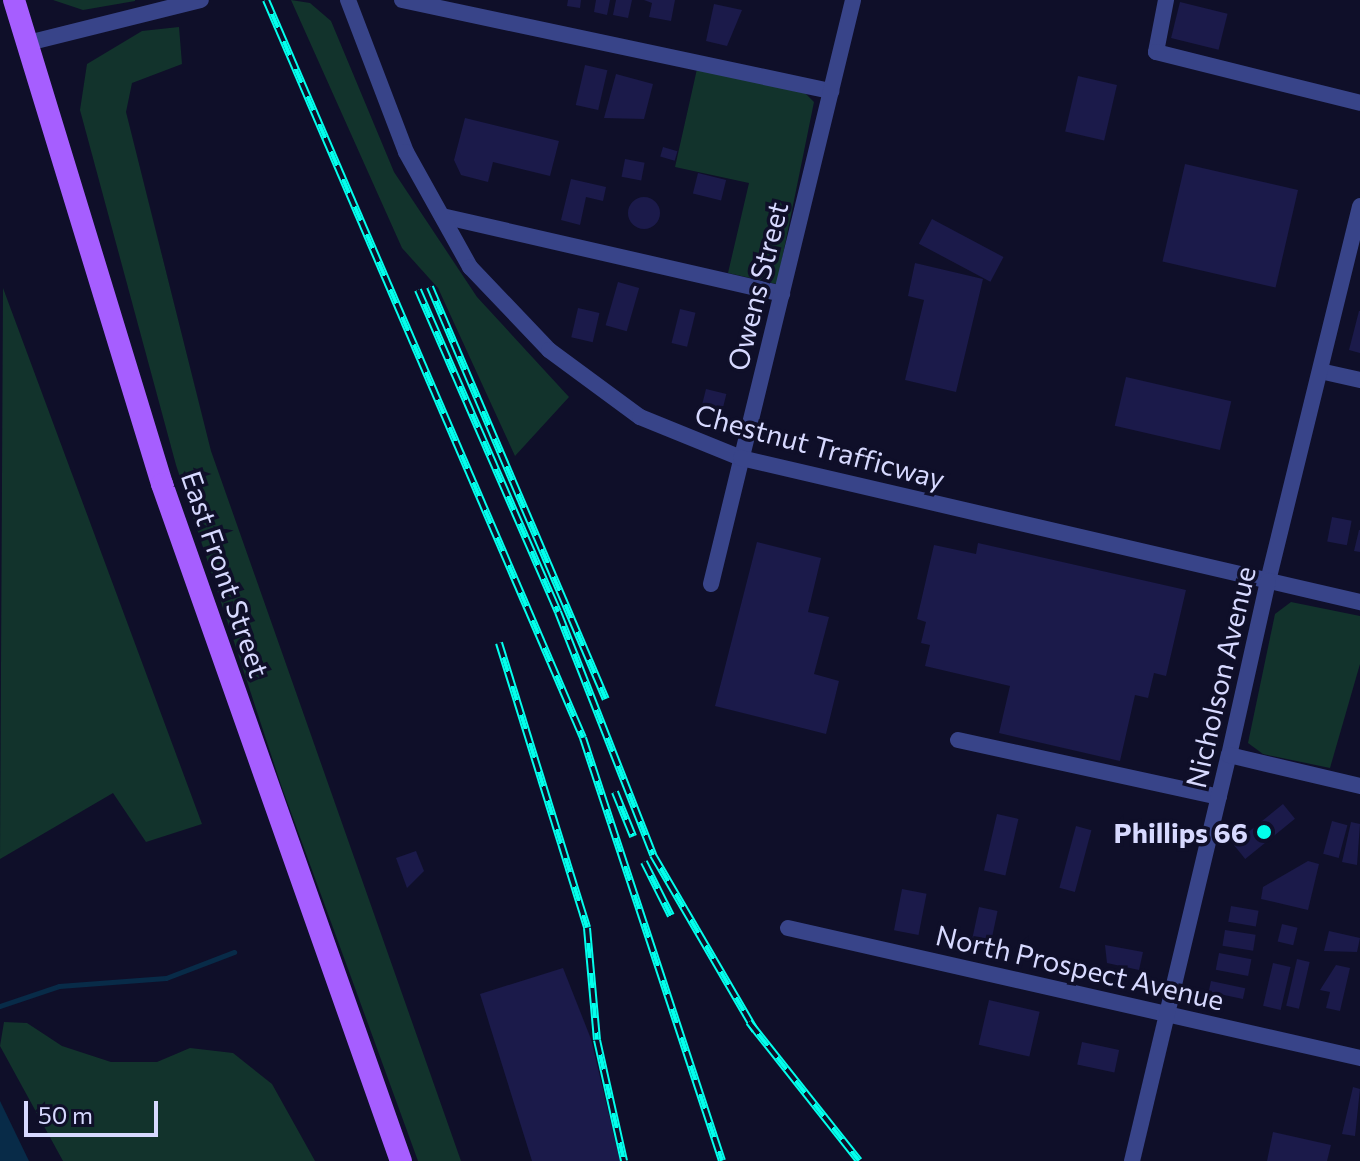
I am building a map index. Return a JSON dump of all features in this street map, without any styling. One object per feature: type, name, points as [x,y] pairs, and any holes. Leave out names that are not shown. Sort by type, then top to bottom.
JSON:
[{"type":"main road","name":"East Front Street","points":[[14,0],[32,42],[162,484],[401,1161]]},
{"type":"street","points":[[32,42],[201,0]]},
{"type":"street","name":"Chestnut Trafficway","points":[[348,0],[381,96],[442,216],[506,311],[591,387],[684,439],[741,458],[1360,602]]},
{"type":"street","points":[[402,0],[831,91]]},
{"type":"street","name":"Owens Street","points":[[711,584],[853,0]]},
{"type":"street","points":[[1166,0],[1156,52],[1360,103]]},
{"type":"street","name":"Nicholson Avenue","points":[[1132,1161],[1268,581],[1360,206]]},
{"type":"street","points":[[442,216],[782,294]]},
{"type":"street","points":[[1320,371],[1360,380]]},
{"type":"street","points":[[958,740],[1219,797]]},
{"type":"street","points":[[1229,755],[1360,786]]},
{"type":"street","name":"North Prospect Avenue","points":[[788,928],[1360,1058]]},
{"type":"green space","points":[[53,0],[135,0],[135,1],[83,10]]},
{"type":"green space","points":[[291,0],[310,3],[331,21],[394,172],[477,297],[569,397],[515,456],[438,288],[402,248]]},
{"type":"green space","points":[[179,27],[182,64],[132,83],[126,112],[211,451],[461,1161],[418,1161],[281,785],[176,465],[80,110],[87,64],[142,31]]},
{"type":"green space","points":[[697,69],[805,93],[814,102],[777,284],[728,273],[749,183],[675,167]]},
{"type":"green space","points":[[3,288],[202,824],[146,842],[113,793],[0,859]]},
{"type":"green space","points":[[1291,602],[1360,616],[1360,664],[1330,768],[1263,754],[1248,743],[1275,614]]},
{"type":"green space","points":[[4,1022],[27,1023],[62,1046],[111,1062],[157,1062],[190,1048],[233,1053],[272,1084],[315,1161],[63,1161],[0,1046]]},
{"type":"water","points":[[0,1101],[29,1161],[0,1161]]},
{"type":"building","points":[[568,0],[581,0],[580,8],[567,6]]},
{"type":"building","points":[[596,0],[610,0],[607,15],[594,12]]},
{"type":"building","points":[[616,0],[632,0],[628,18],[613,15]]},
{"type":"building","points":[[644,0],[675,0],[671,21],[649,17],[652,3]]},
{"type":"building","points":[[1180,2],[1228,14],[1219,50],[1171,38]]},
{"type":"building","points":[[714,4],[742,10],[727,46],[706,41]]},
{"type":"building","points":[[585,65],[607,70],[598,110],[576,105]]},
{"type":"building","points":[[616,74],[653,84],[644,119],[604,118]]},
{"type":"building","points":[[1078,76],[1117,85],[1104,141],[1065,132]]},
{"type":"building","points":[[465,118],[559,141],[550,176],[493,162],[488,182],[461,175],[454,160]]},
{"type":"building","points":[[663,147],[677,151],[675,161],[660,157]]},
{"type":"building","points":[[625,159],[645,163],[641,180],[622,177]]},
{"type":"building","points":[[1185,164],[1298,190],[1276,288],[1163,261]]},
{"type":"building","points":[[698,173],[726,180],[721,200],[693,193]]},
{"type":"building","points":[[571,179],[606,187],[603,201],[586,197],[580,225],[561,220]]},
{"type":"building","points":[[644,197],[655,202],[660,213],[655,224],[644,229],[633,224],[628,213],[633,202]]},
{"type":"building","points":[[932,219],[1004,257],[990,282],[919,244]]},
{"type":"building","points":[[915,263],[983,279],[956,392],[905,380],[924,300],[908,296]]},
{"type":"building","points":[[618,282],[639,288],[627,331],[606,325]]},
{"type":"building","points":[[578,308],[599,313],[593,342],[571,337]]},
{"type":"building","points":[[680,309],[696,313],[687,347],[672,343]]},
{"type":"building","points":[[1360,311],[1360,353],[1349,350]]},
{"type":"building","points":[[1126,377],[1231,401],[1220,450],[1115,426]]},
{"type":"building","points":[[706,389],[726,394],[723,410],[702,405]]},
{"type":"building","points":[[1332,517],[1352,521],[1347,545],[1327,542]]},
{"type":"building","points":[[1360,530],[1360,552],[1354,551]]},
{"type":"building","points":[[757,542],[821,558],[808,612],[829,617],[814,674],[839,681],[826,734],[715,706]]},
{"type":"building","points":[[978,543],[1186,590],[1166,676],[1154,673],[1148,698],[1135,695],[1120,761],[999,733],[1010,686],[925,666],[930,645],[921,643],[926,622],[917,619],[934,545],[976,554]]},
{"type":"building","name":"Phillips 66","points":[[1283,804],[1295,819],[1245,859],[1233,844]]},
{"type":"building","points":[[997,814],[1018,819],[1005,875],[984,871]]},
{"type":"building","points":[[1332,821],[1347,825],[1339,858],[1323,854]]},
{"type":"building","points":[[1351,822],[1360,824],[1357,865],[1342,862]]},
{"type":"building","points":[[1076,826],[1091,830],[1075,892],[1059,888]]},
{"type":"building","points":[[416,851],[424,871],[407,888],[396,858]]},
{"type":"building","points":[[1308,861],[1319,864],[1308,910],[1261,899],[1263,887]]},
{"type":"building","points":[[902,889],[927,894],[919,935],[894,930]]},
{"type":"building","points":[[1231,906],[1259,911],[1256,927],[1228,922]]},
{"type":"building","points":[[979,907],[998,911],[990,945],[972,941]]},
{"type":"building","points":[[1282,924],[1298,928],[1293,945],[1278,941]]},
{"type":"building","points":[[1225,930],[1256,935],[1253,951],[1222,946]]},
{"type":"building","points":[[1329,931],[1360,938],[1357,952],[1324,951]]},
{"type":"building","points":[[1105,945],[1143,952],[1139,970],[1107,963]]},
{"type":"building","points":[[1219,953],[1251,959],[1248,976],[1216,970]]},
{"type":"building","points":[[1297,959],[1310,962],[1299,1009],[1286,1006]]},
{"type":"building","points":[[1273,963],[1291,967],[1281,1010],[1263,1006]]},
{"type":"building","points":[[1336,965],[1350,968],[1340,1011],[1326,1008],[1330,992],[1320,990]]},
{"type":"building","points":[[563,968],[591,1039],[620,1161],[532,1161],[480,994]]},
{"type":"building","points":[[1211,981],[1245,988],[1243,999],[1209,992]]},
{"type":"building","points":[[989,1000],[1040,1012],[1029,1057],[979,1045]]},
{"type":"building","points":[[1082,1042],[1119,1050],[1114,1072],[1077,1064]]},
{"type":"building","points":[[1353,1087],[1360,1089],[1355,1136],[1342,1134]]},
{"type":"building","points":[[1273,1132],[1331,1145],[1327,1161],[1267,1161]]},
{"type":"waterway","points":[[0,1006],[59,986],[166,978],[234,952]]},
{"type":"railway","points":[[266,0],[583,738],[722,1161]]},
{"type":"railway","points":[[430,287],[606,699]]},
{"type":"railway","points":[[418,290],[558,612],[653,855],[755,1030]]},
{"type":"railway","points":[[499,643],[587,928],[597,1040],[624,1161]]},
{"type":"railway","points":[[615,792],[633,836]]},
{"type":"railway","points":[[644,862],[671,916]]},
{"type":"railway","points":[[749,1022],[859,1161]]},
{"type":"place","name":"Phillips 66","points":[[1264,832]]}]
